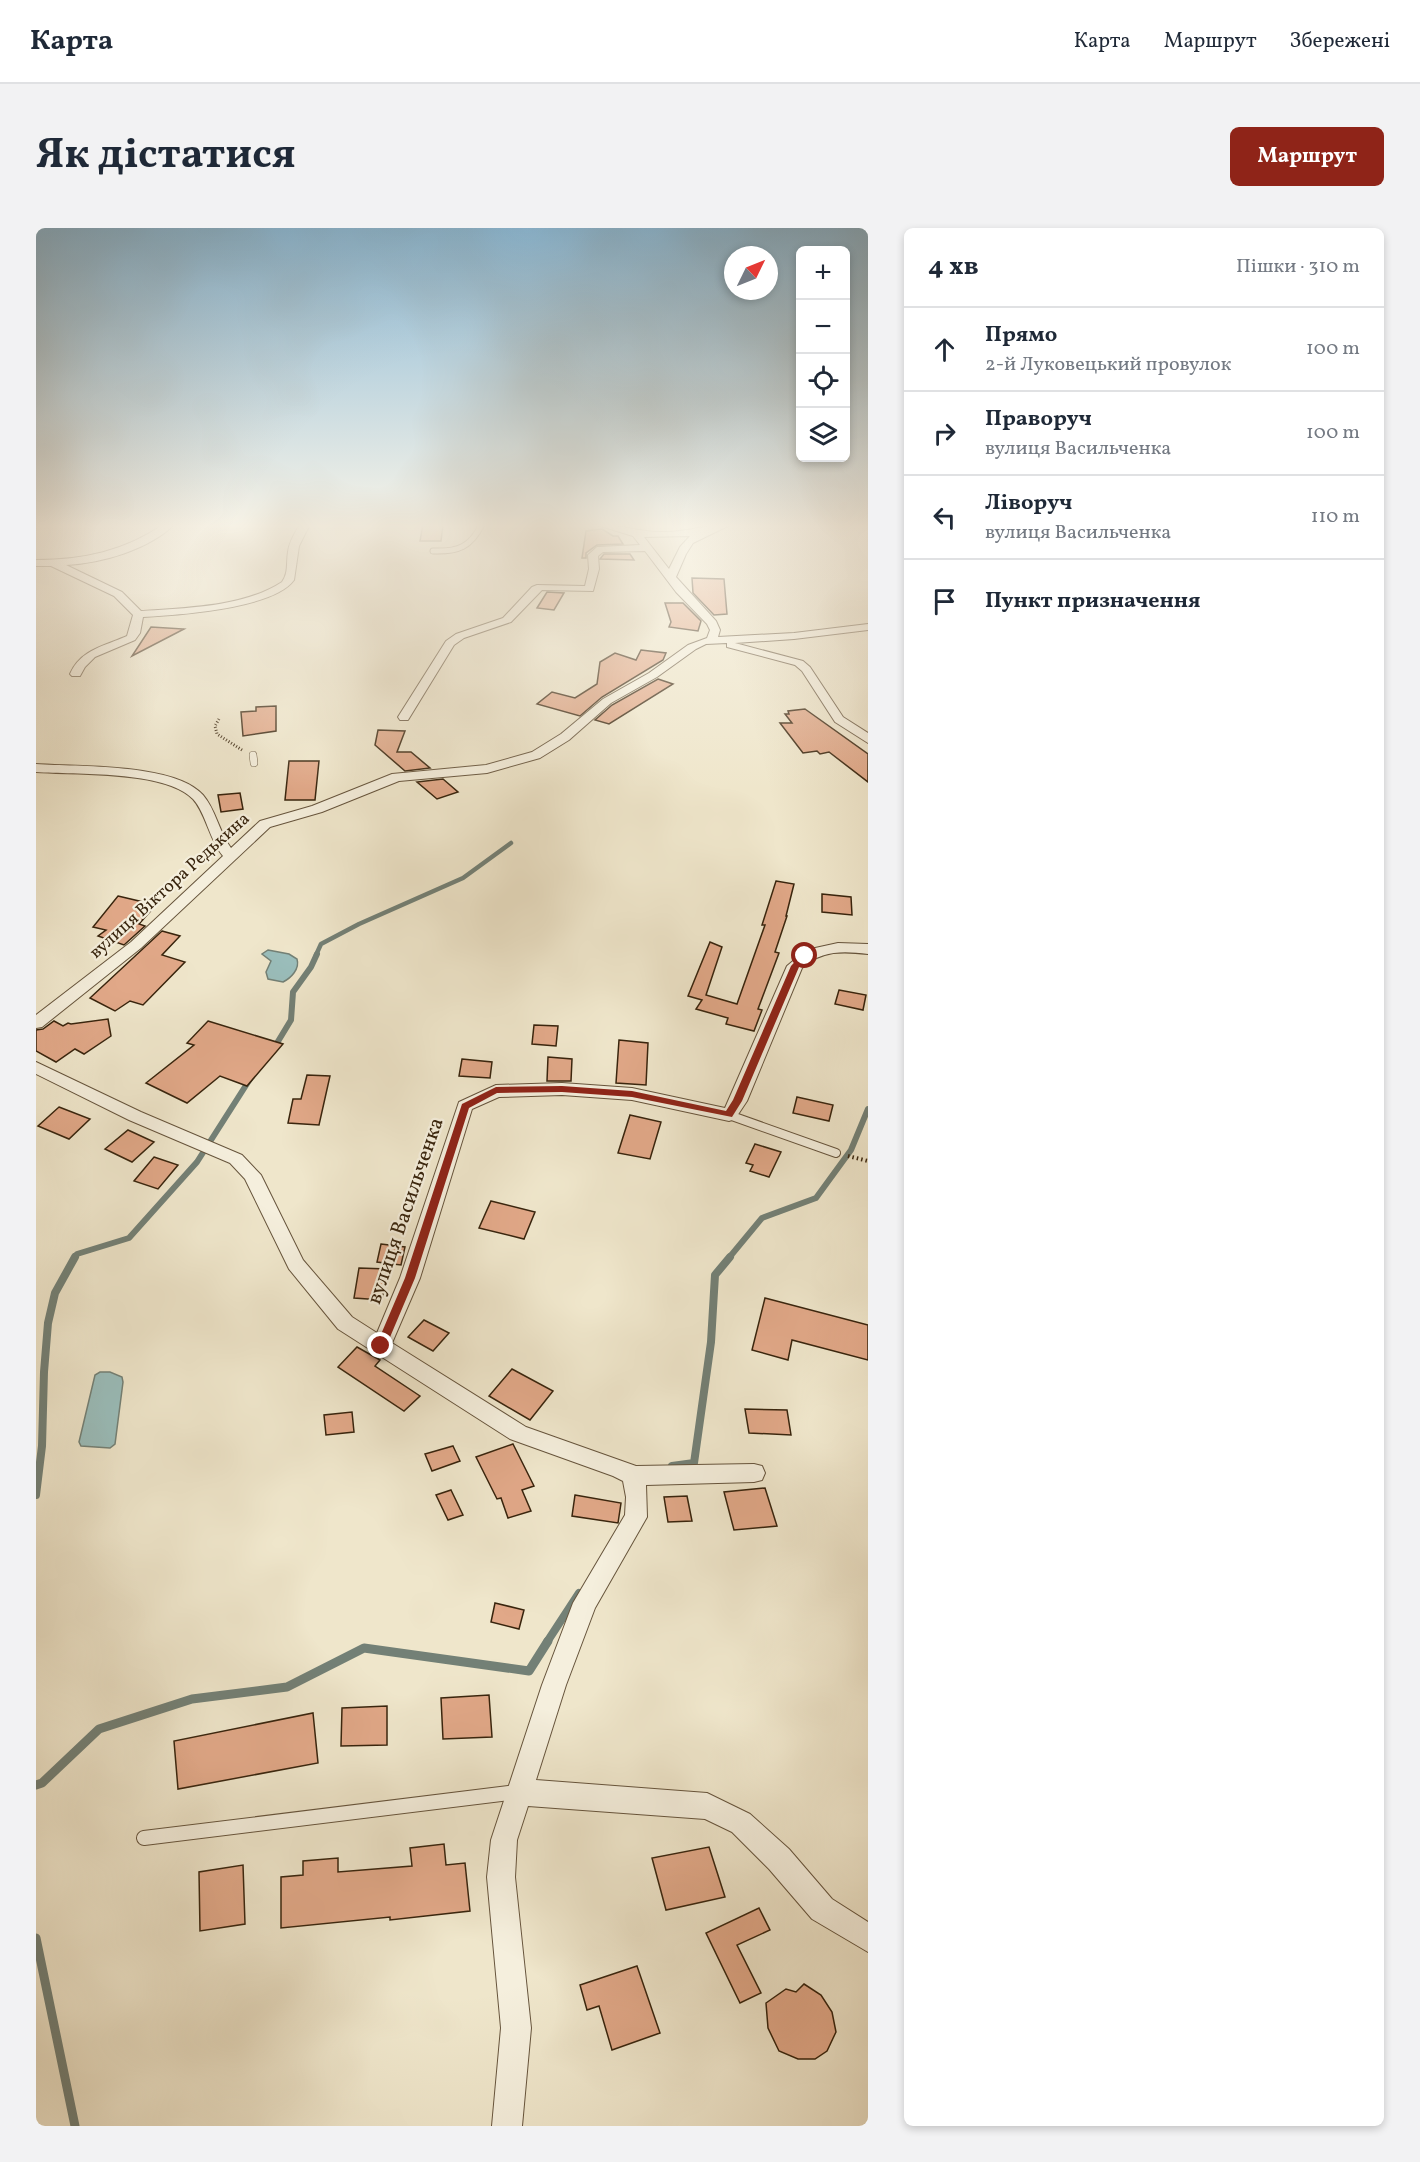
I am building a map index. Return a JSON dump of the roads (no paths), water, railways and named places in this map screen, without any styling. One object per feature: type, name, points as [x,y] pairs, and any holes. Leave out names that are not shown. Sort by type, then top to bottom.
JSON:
[{"type":"street","points":[[76,674],[84,660],[93,653],[131,638],[135,633],[138,614],[177,613]]},
{"type":"street","points":[[404,717],[428,675],[454,638],[507,620],[514,613]]},
{"type":"street","points":[[702,613],[712,623],[715,630],[712,639]]},
{"type":"street","points":[[712,639],[794,636],[868,627]]},
{"type":"street","points":[[712,639],[799,663],[806,669],[839,719],[868,740]]},
{"type":"street","name":"вулиця Віктора Редькина","points":[[36,1023],[136,945],[265,824],[335,803],[397,777],[494,768],[536,755],[565,737],[607,701],[652,675],[698,643],[712,639]]},
{"type":"street","points":[[36,768],[142,776],[179,784],[198,797],[217,839],[231,856]]},
{"type":"street","points":[[729,1115],[738,1101],[795,966],[813,951],[831,948],[868,949]]},
{"type":"street","points":[[36,1067],[135,1116],[236,1159],[252,1175],[296,1264],[345,1323],[518,1433],[621,1469],[633,1476],[754,1473]]},
{"type":"street","name":"вулиця Васильченка","points":[[381,1346],[410,1278],[465,1106],[496,1090],[562,1089],[632,1094],[729,1115]]},
{"type":"street","points":[[507,2126],[516,2028],[501,1877],[504,1840],[554,1685],[585,1603],[636,1517],[638,1497],[633,1476]]},
{"type":"street","points":[[518,1792],[707,1806],[741,1823],[778,1859],[822,1909],[868,1938]]},
{"type":"lane","points":[[253,755],[254,763]]},
{"type":"lane","points":[[729,1115],[836,1153]]},
{"type":"lane","points":[[144,1838],[518,1792]]},
{"type":"water","points":[[268,950],[289,954],[297,959],[298,963],[294,973],[283,982],[268,979],[266,972],[271,961],[262,954]]},
{"type":"water","points":[[100,1372],[110,1372],[122,1377],[123,1382],[115,1444],[110,1448],[81,1446],[79,1442],[95,1375]]},
{"type":"waterway","points":[[316,955],[321,944],[359,924],[463,878],[511,843]]},
{"type":"waterway","points":[[274,1048],[291,1020],[293,992],[311,967],[317,954]]},
{"type":"waterway","points":[[74,1259],[77,1254],[129,1238],[197,1162],[250,1079]]},
{"type":"waterway","points":[[728,1259],[762,1218],[816,1198],[851,1150],[868,1109]]},
{"type":"waterway","points":[[36,1495],[42,1446],[48,1323],[55,1293],[75,1257]]},
{"type":"waterway","points":[[672,1466],[694,1463],[711,1342],[715,1275],[730,1257]]},
{"type":"waterway","points":[[547,1642],[579,1593]]},
{"type":"waterway","points":[[36,1785],[42,1783],[99,1729],[192,1699],[287,1687],[364,1648],[529,1671],[548,1641]]},
{"type":"waterway","points":[[36,1938],[75,2126]]}]
